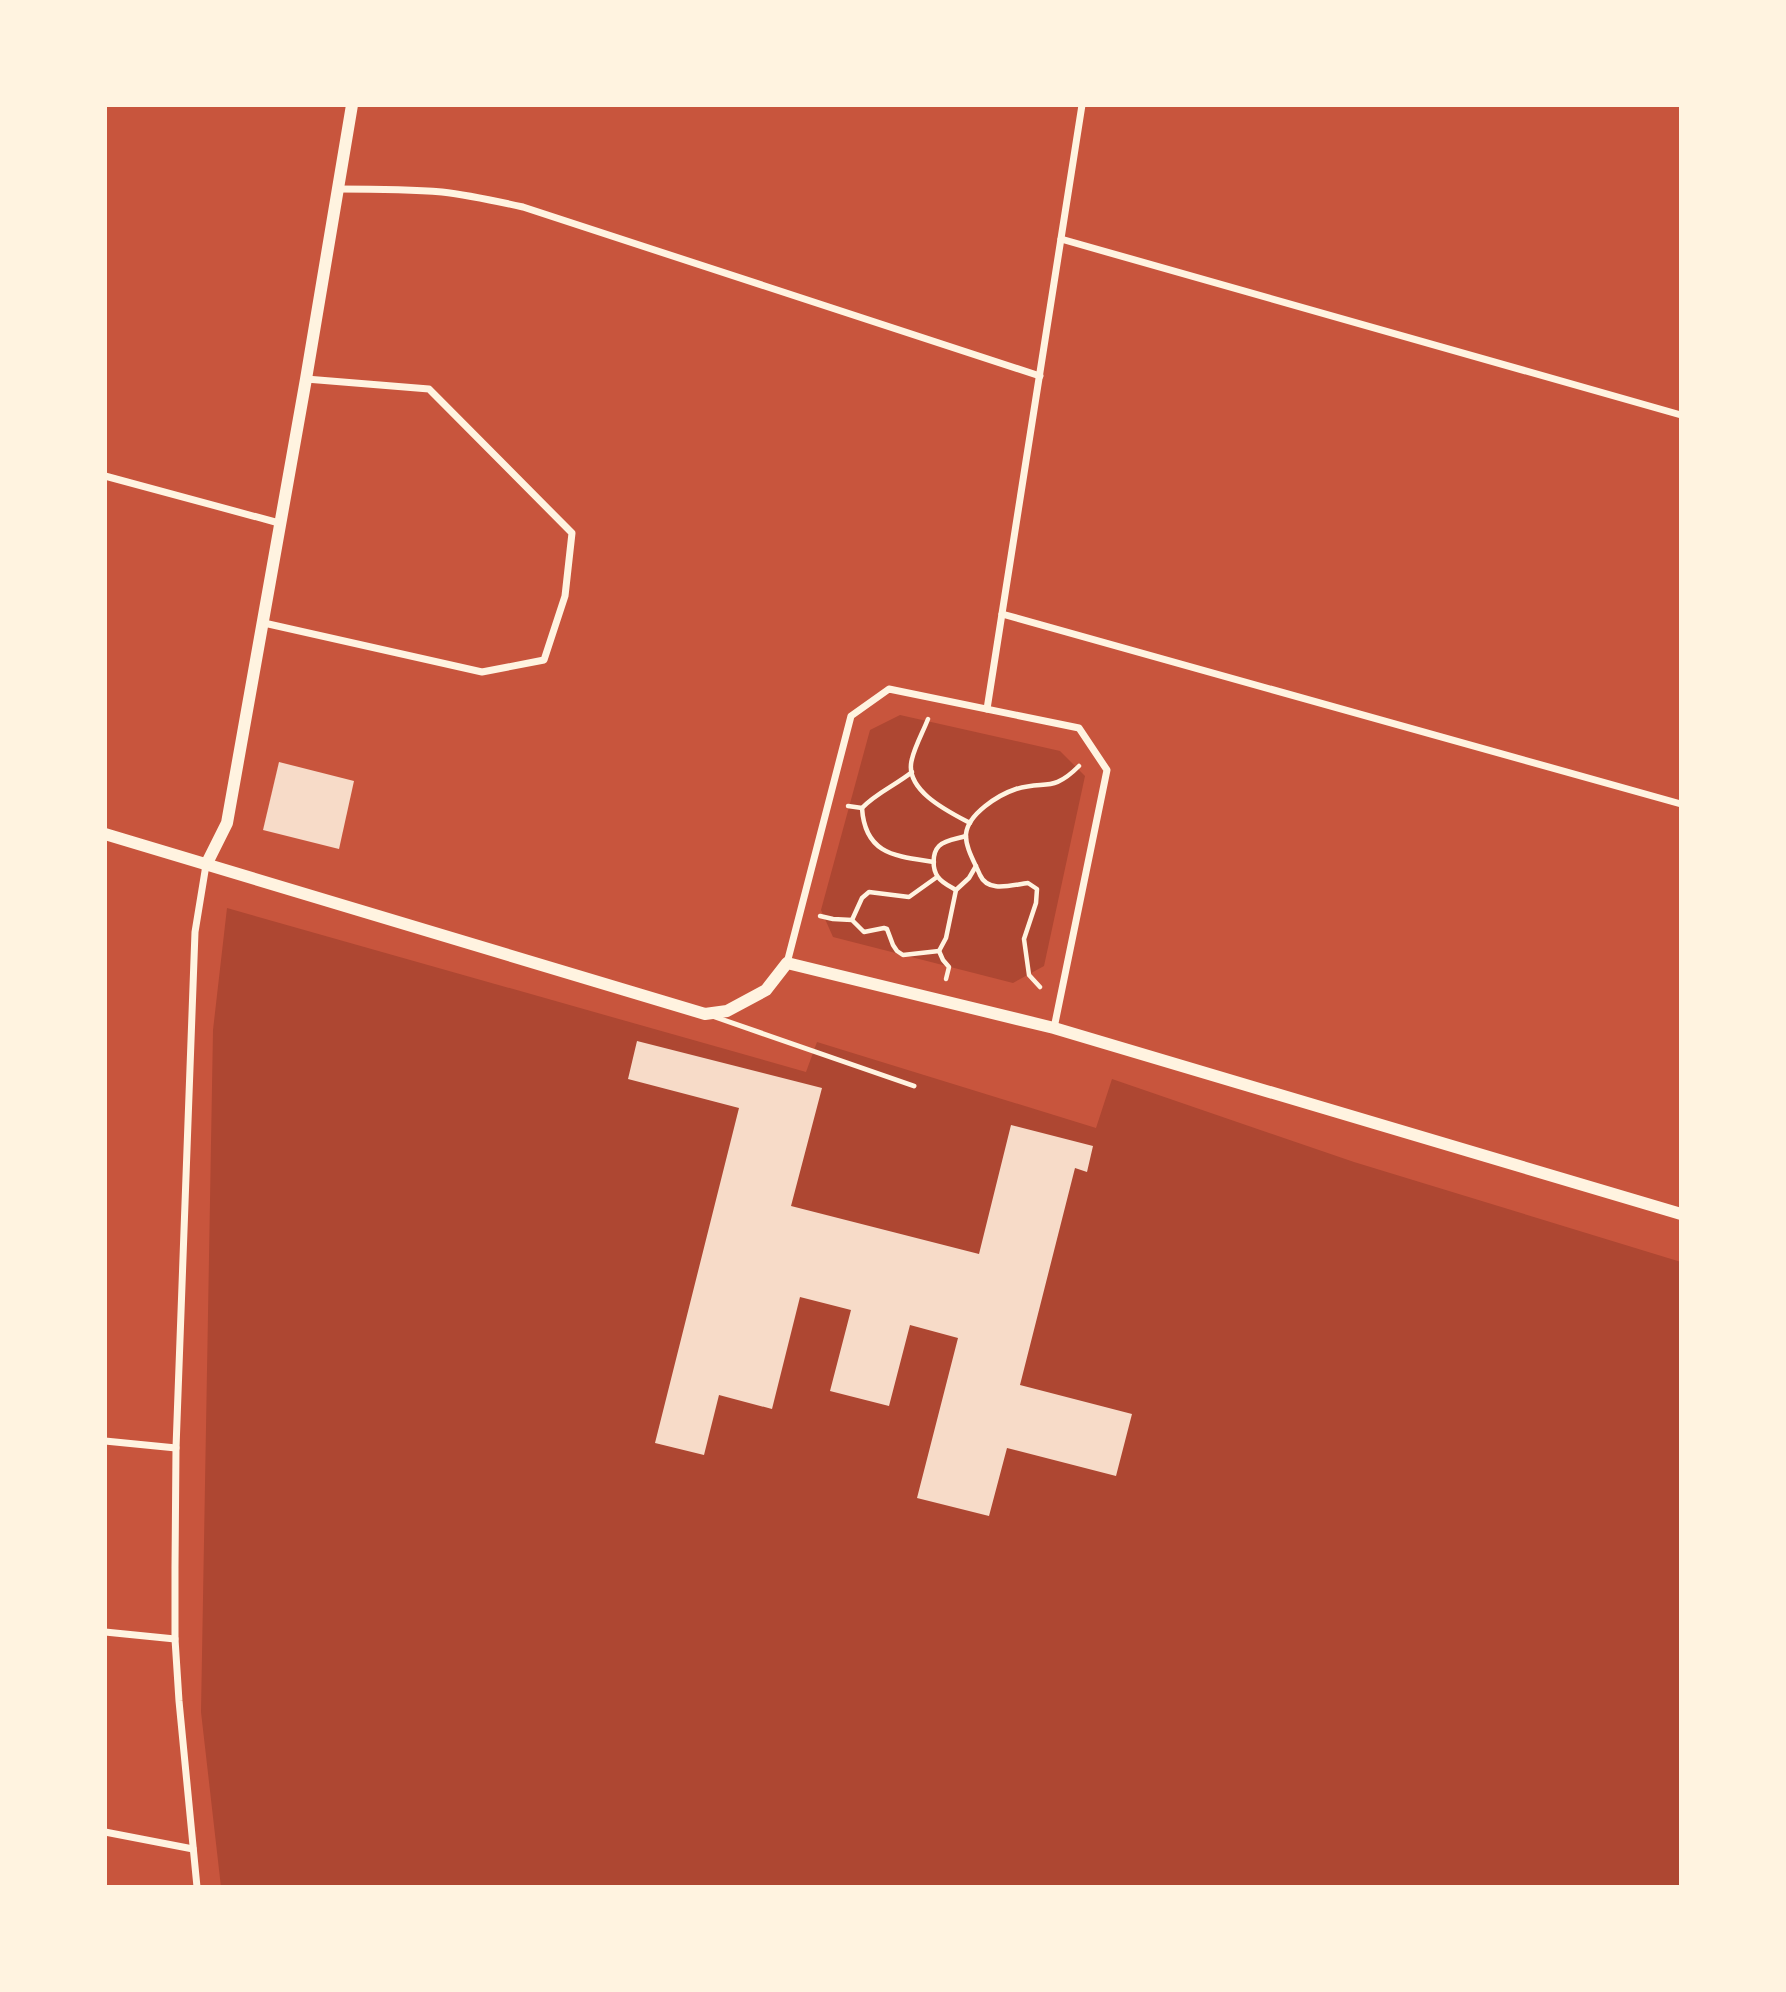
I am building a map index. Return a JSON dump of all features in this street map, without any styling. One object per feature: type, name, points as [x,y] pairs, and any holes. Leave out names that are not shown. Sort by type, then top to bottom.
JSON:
[{"type":"street","points":[[197,1887],[175,1639],[176,1448],[195,932],[206,865],[227,823],[352,105]]},
{"type":"street","points":[[987,709],[1082,105]]},
{"type":"street","points":[[337,189],[444,192],[523,207],[1040,376]]},
{"type":"street","points":[[1061,239],[1681,415]]},
{"type":"street","points":[[264,622],[482,672],[544,660],[565,596],[572,533],[429,389],[306,379]]},
{"type":"street","points":[[105,477],[279,523]]},
{"type":"street","points":[[1002,614],[1681,804]]},
{"type":"street","points":[[105,834],[705,1014],[727,1011],[766,990],[787,963],[851,716],[889,689],[936,698],[1079,728],[1108,770],[1054,1028]]},
{"type":"street","points":[[787,963],[1054,1028],[1681,1214]]},
{"type":"street","points":[[105,1441],[176,1448]]},
{"type":"street","points":[[105,1632],[175,1639]]},
{"type":"street","points":[[105,1832],[192,1849]]},
{"type":"lane","points":[[705,1014],[914,1086]]},
{"type":"path","points":[[936,698],[910,762],[912,772],[930,800],[970,823]]},
{"type":"path","points":[[1062,991],[1039,987],[1029,975],[1024,939],[1036,903],[1037,889],[1028,883],[989,886],[982,879],[965,836],[970,823],[979,813],[1005,794],[1017,789],[1061,782],[1094,750]]},
{"type":"path","points":[[912,772],[868,801],[862,808],[862,817],[868,831],[882,850],[895,856],[933,862]]},
{"type":"path","points":[[829,801],[862,808]]},
{"type":"path","points":[[957,890],[937,877],[933,862],[937,847],[965,836]]},
{"type":"path","points":[[939,951],[946,939],[957,890],[976,866]]},
{"type":"path","points":[[852,920],[862,898],[869,892],[909,897],[937,877]]},
{"type":"path","points":[[801,910],[833,919],[852,920],[864,932],[887,929],[893,945],[904,955],[939,951]]},
{"type":"path","points":[[939,951],[948,967],[942,1001]]},
{"type":"shaded area","points":[[900,715],[1060,751],[1085,776],[1044,966],[1013,983],[833,937],[821,910],[870,730]]},
{"type":"shaded area","points":[[227,908],[806,1072],[817,1042],[1096,1128],[1112,1079],[1354,1162],[1681,1262],[1681,1887],[221,1887],[201,1712],[213,1030]]},
{"type":"building","points":[[279,762],[354,781],[339,849],[263,830]]},
{"type":"building","points":[[637,1041],[822,1088],[791,1206],[979,1254],[1011,1125],[1093,1146],[1087,1172],[1075,1168],[1020,1385],[1132,1414],[1116,1476],[1007,1448],[989,1516],[917,1498],[958,1338],[910,1325],[889,1406],[830,1391],[851,1310],[800,1297],[772,1409],[719,1395],[704,1455],[655,1443],[739,1108],[628,1079]]}]
